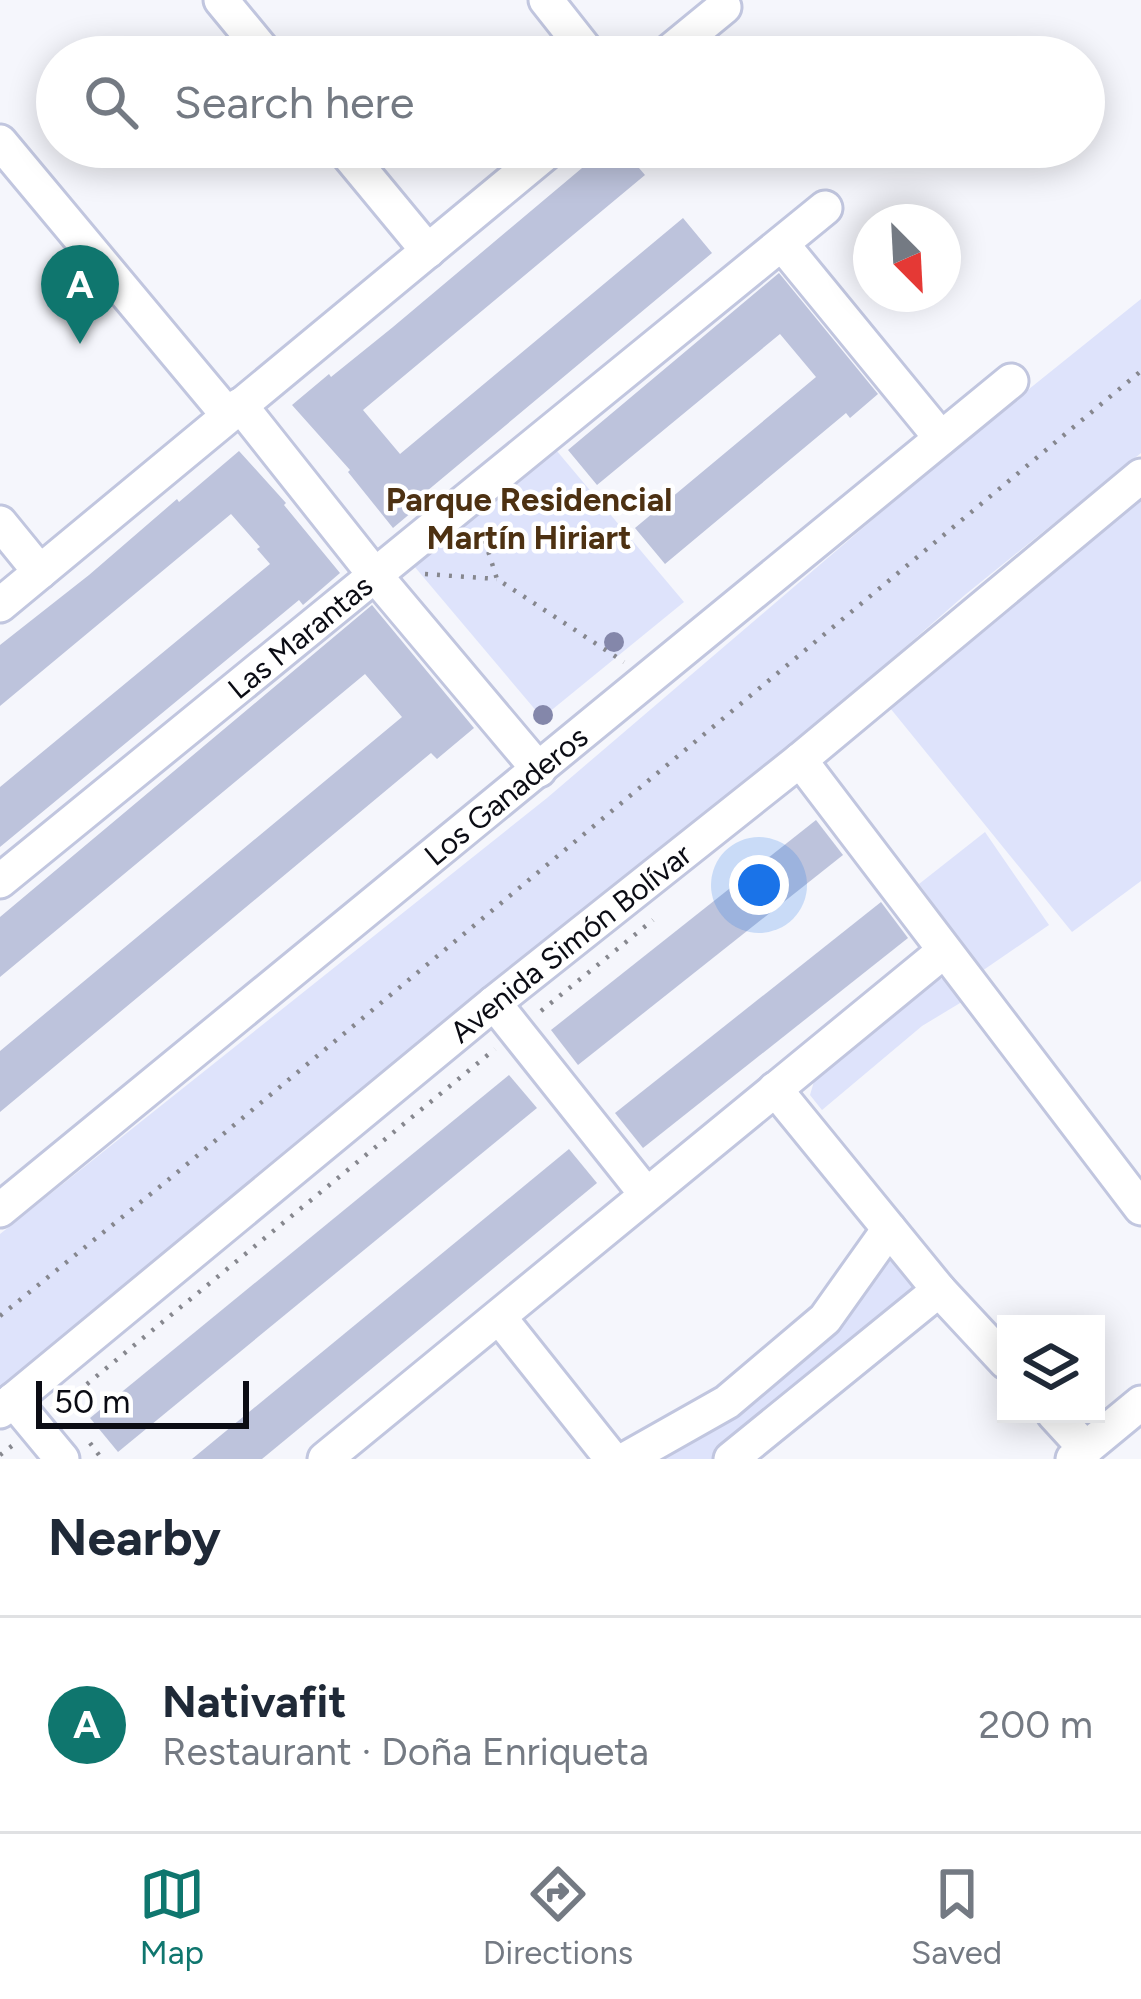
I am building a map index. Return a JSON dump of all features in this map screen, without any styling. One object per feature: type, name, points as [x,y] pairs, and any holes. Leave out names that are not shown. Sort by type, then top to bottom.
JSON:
[{"type":"street","points":[[221,0],[251,36]]},
{"type":"street","points":[[546,0],[574,36]]},
{"type":"street","points":[[689,36],[724,8]]},
{"type":"street","points":[[0,142],[539,770]]},
{"type":"street","points":[[359,168],[428,251]]},
{"type":"street","points":[[0,605],[529,168]]},
{"type":"street","name":"Las Marantas","points":[[0,881],[825,208]]},
{"type":"street","points":[[782,244],[941,438]]},
{"type":"street","name":"Los Ganaderos","points":[[0,1210],[1011,381]]},
{"type":"street","name":"Avenida Simón Bolívar","points":[[7,1406],[1141,476]]},
{"type":"street","points":[[0,523],[40,572]]},
{"type":"street","points":[[800,760],[1141,1208]]},
{"type":"street","points":[[336,1456],[944,951]]},
{"type":"street","points":[[494,1004],[646,1194]]},
{"type":"street","points":[[775,1089],[997,1352]]},
{"type":"street","points":[[626,1459],[727,1402],[824,1319],[889,1229]]},
{"type":"street","points":[[731,1459],[940,1290]]},
{"type":"street","points":[[499,1317],[612,1459]]},
{"type":"street","points":[[1060,1423],[1080,1454],[1141,1403]]},
{"type":"street","points":[[7,1406],[62,1459]]},
{"type":"path","points":[[0,1316],[1141,371]]},
{"type":"path","points":[[470,496],[497,579]]},
{"type":"path","points":[[374,574],[497,579],[648,680]]},
{"type":"shaded area","points":[[1141,299],[1141,453],[966,594],[761,773],[0,1391],[0,1234],[547,798],[968,438]]},
{"type":"shaded area","points":[[551,444],[684,602],[548,713],[538,713],[414,566],[419,552]]},
{"type":"shaded area","points":[[1141,493],[1141,881],[1072,932],[886,703]]},
{"type":"shaded area","points":[[985,832],[1049,925],[982,971],[919,884]]},
{"type":"shaded area","points":[[947,978],[965,1000],[922,1026],[822,1110],[810,1095],[815,1078],[934,980]]},
{"type":"shaded area","points":[[891,1253],[918,1294],[717,1459],[643,1459]]},
{"type":"building","points":[[582,168],[639,168],[645,175],[363,410],[400,454],[683,218],[712,253],[427,491],[431,496],[393,528],[292,405]]},
{"type":"building","points":[[779,273],[878,394],[850,418],[846,413],[665,564],[635,528],[816,377],[780,334],[597,485],[568,450]]},
{"type":"building","points":[[239,451],[340,573],[303,605],[299,600],[0,847],[0,787],[270,564],[231,514],[0,706],[0,645]]},
{"type":"building","points":[[372,605],[474,728],[437,759],[431,753],[0,1112],[0,1051],[402,717],[365,674],[0,977],[0,917]]},
{"type":"building","points":[[816,820],[843,855],[578,1065],[551,1030]]},
{"type":"building","points":[[881,902],[908,938],[643,1148],[615,1113]]},
{"type":"building","points":[[509,1075],[537,1108],[118,1452],[90,1418]]},
{"type":"building","points":[[569,1149],[597,1183],[262,1459],[192,1459]]},
{"type":"place","name":"Nativafit","points":[[80,344]]},
{"type":"district","name":"Parque Residencial Martín Hiriart","points":[[529,518]]}]
